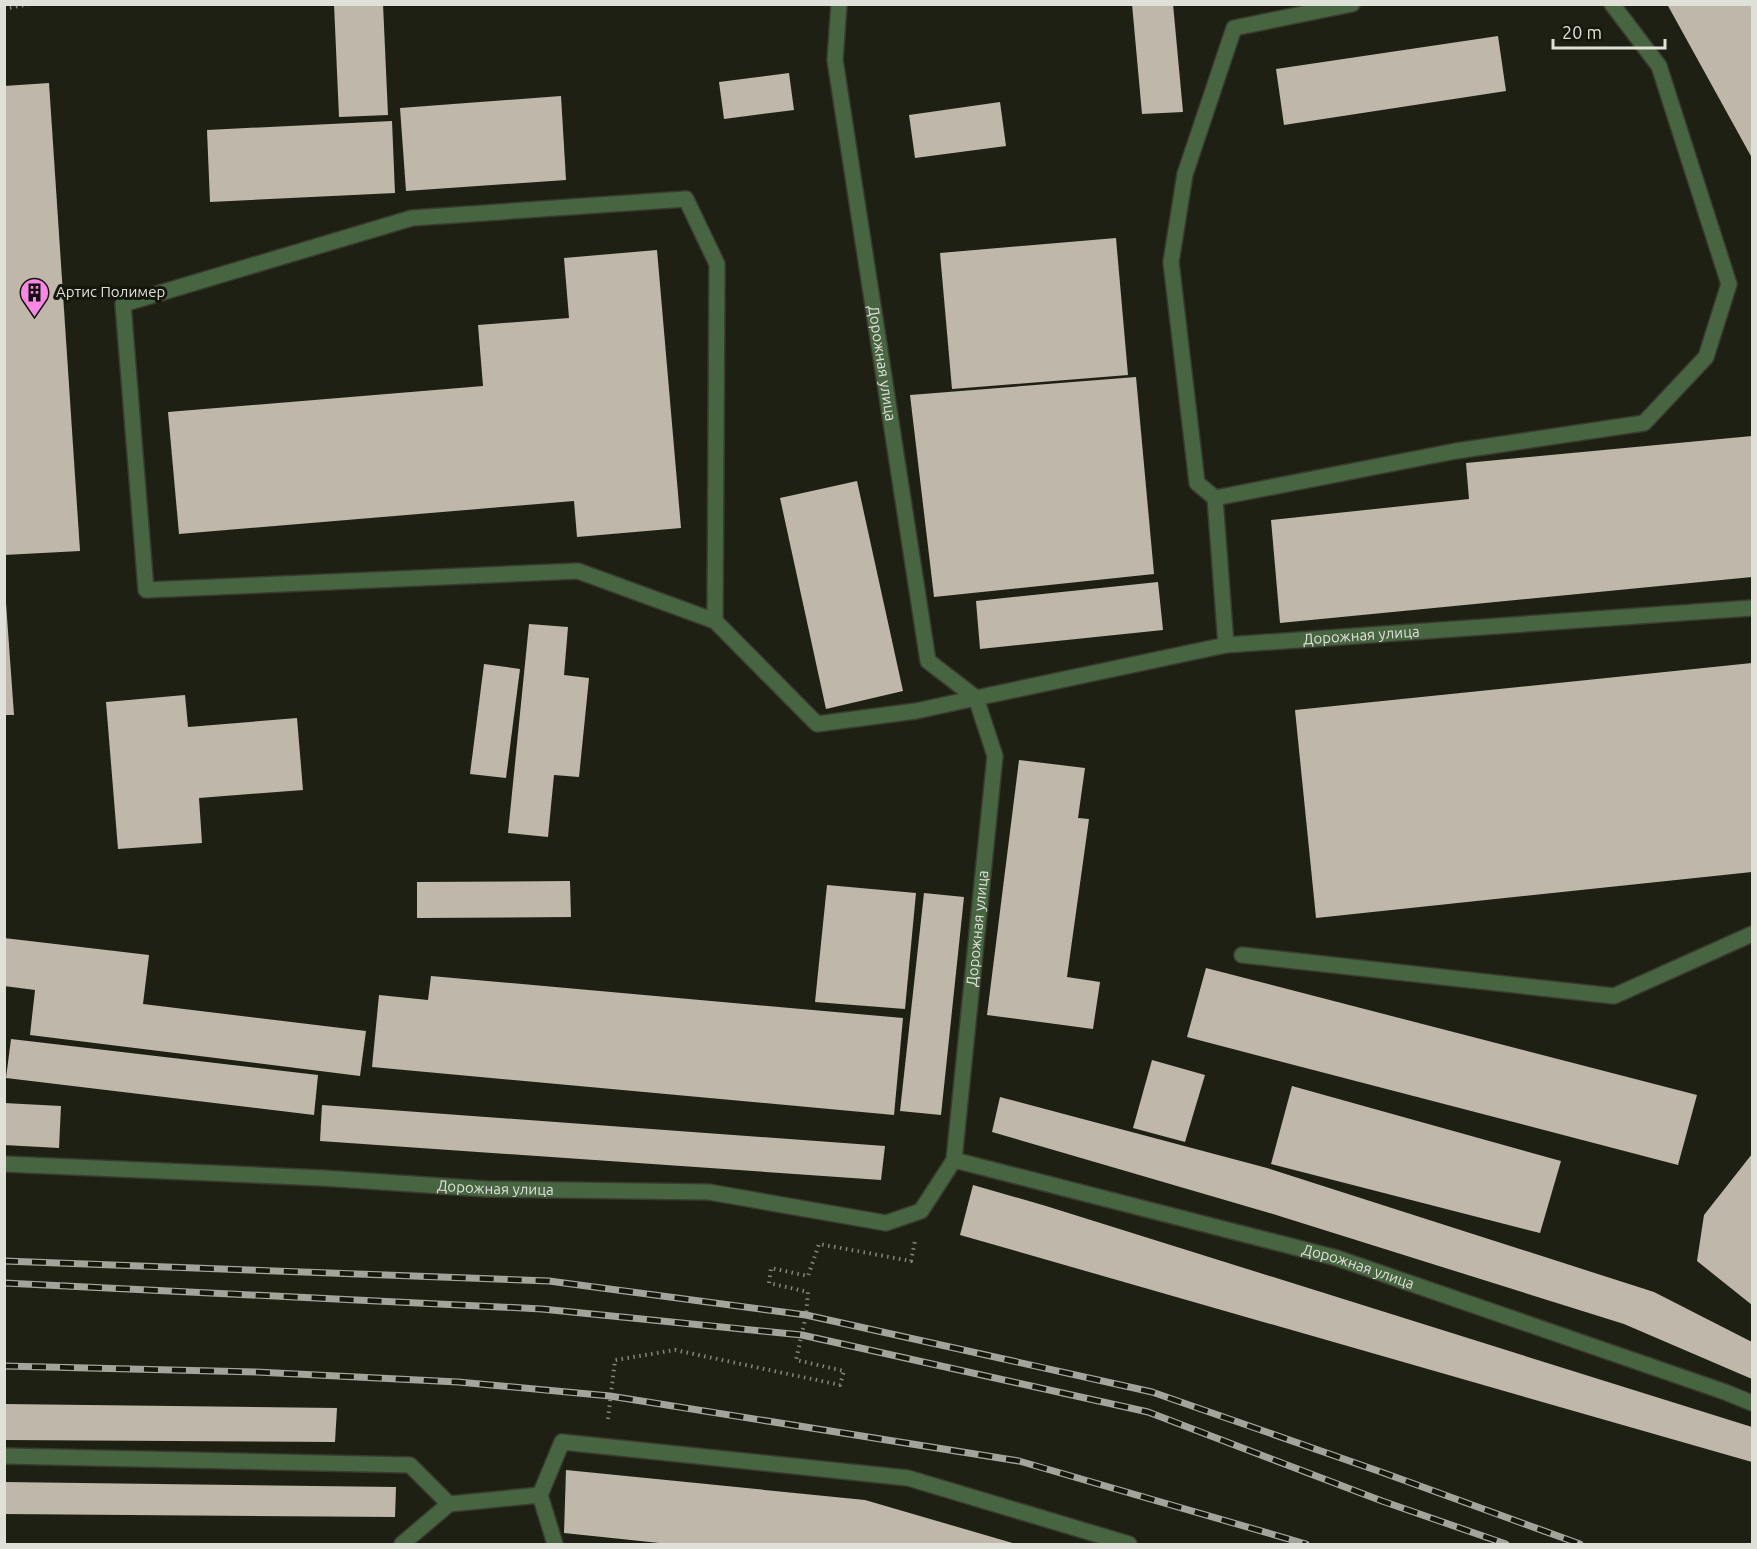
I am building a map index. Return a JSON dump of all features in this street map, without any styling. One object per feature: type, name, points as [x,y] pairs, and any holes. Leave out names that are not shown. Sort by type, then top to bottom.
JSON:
[{"type":"street","name":"Дорожная улица","points":[[4,1164],[311,1178],[487,1189],[709,1192],[886,1223],[921,1211],[954,1160],[995,756],[976,698],[928,661],[835,60],[838,4]]},
{"type":"street","points":[[1226,645],[1215,498],[1197,483],[1171,262],[1185,174],[1234,28],[1352,4]]},
{"type":"street","points":[[1215,498],[1456,451],[1644,423],[1706,357],[1729,284],[1659,66],[1612,4]]},
{"type":"street","points":[[715,621],[717,264],[686,199],[412,218],[123,304],[146,590],[578,571],[715,621],[817,724],[916,711],[976,698]]},
{"type":"street","name":"Дорожная улица","points":[[976,698],[1226,645],[1752,608]]},
{"type":"street","points":[[1242,955],[1614,996],[1752,934]]},
{"type":"street","name":"Дорожная улица","points":[[954,1160],[1337,1258],[1752,1403]]},
{"type":"street","points":[[555,1545],[540,1495],[562,1442],[908,1478],[1129,1545]]},
{"type":"street","points":[[4,1456],[410,1465],[449,1504]]},
{"type":"street","points":[[402,1545],[449,1504],[540,1495]]},
{"type":"path","points":[[4,9],[29,4]]},
{"type":"path","points":[[598,1419],[608,1420],[615,1360],[675,1350],[840,1385],[844,1371],[796,1360],[806,1315],[808,1292],[769,1283],[771,1268],[808,1276],[819,1244],[911,1261],[921,1211]]},
{"type":"building","points":[[334,4],[383,4],[388,115],[339,117]]},
{"type":"building","points":[[1132,4],[1173,4],[1183,112],[1142,114]]},
{"type":"building","points":[[1667,4],[1752,4],[1752,158]]},
{"type":"building","points":[[1498,36],[1506,91],[1284,125],[1276,69]]},
{"type":"building","points":[[789,73],[794,110],[724,119],[719,82]]},
{"type":"building","name":"Артис Полимер","points":[[49,83],[80,551],[4,555],[4,86]]},
{"type":"building","points":[[561,96],[566,180],[406,191],[400,108]]},
{"type":"building","points":[[1000,102],[1006,146],[915,158],[909,115]]},
{"type":"building","points":[[392,121],[395,193],[210,202],[207,130]]},
{"type":"building","points":[[1116,238],[1128,375],[952,389],[940,253]]},
{"type":"building","points":[[657,250],[681,528],[577,537],[574,501],[179,534],[168,412],[483,386],[478,325],[569,318],[564,258]]},
{"type":"building","points":[[1136,377],[1154,574],[934,597],[910,395]]},
{"type":"building","points":[[1752,436],[1752,577],[1280,623],[1271,520],[1469,499],[1466,463]]},
{"type":"building","points":[[857,481],[903,691],[826,709],[780,498]]},
{"type":"building","points":[[1158,582],[1163,630],[980,649],[976,601]]},
{"type":"building","points":[[4,603],[6,603],[14,715],[4,715]]},
{"type":"building","points":[[529,624],[568,627],[564,675],[589,678],[579,777],[554,775],[548,837],[508,833]]},
{"type":"building","points":[[1752,663],[1752,872],[1316,918],[1295,710]]},
{"type":"building","points":[[484,664],[520,669],[506,778],[470,774]]},
{"type":"building","points":[[185,695],[188,727],[297,718],[303,790],[199,798],[202,843],[118,849],[106,702]]},
{"type":"building","points":[[1019,760],[1085,768],[1078,818],[1089,819],[1067,977],[1100,982],[1093,1029],[987,1015]]},
{"type":"building","points":[[570,881],[571,917],[417,918],[417,882]]},
{"type":"building","points":[[827,885],[916,893],[905,1009],[815,1002]]},
{"type":"building","points":[[924,893],[964,897],[941,1115],[900,1111]]},
{"type":"building","points":[[4,938],[149,955],[143,1004],[366,1031],[360,1076],[30,1035],[35,990],[4,986]]},
{"type":"building","points":[[1206,968],[1697,1095],[1678,1165],[1187,1037]]},
{"type":"building","points":[[431,976],[903,1018],[894,1115],[372,1067],[379,995],[428,1000]]},
{"type":"building","points":[[11,1039],[318,1075],[314,1115],[6,1078]]},
{"type":"building","points":[[1152,1060],[1205,1075],[1185,1142],[1133,1128]]},
{"type":"building","points":[[1292,1086],[1561,1161],[1540,1233],[1271,1164]]},
{"type":"building","points":[[1000,1097],[1267,1168],[1654,1292],[1752,1342],[1752,1379],[1624,1324],[1273,1214],[992,1132]]},
{"type":"building","points":[[4,1103],[61,1106],[59,1148],[4,1145]]},
{"type":"building","points":[[322,1105],[885,1146],[881,1180],[320,1141]]},
{"type":"building","points":[[1752,1154],[1752,1305],[1697,1261],[1704,1215]]},
{"type":"building","points":[[973,1185],[1752,1427],[1752,1462],[960,1235]]},
{"type":"building","points":[[4,1404],[337,1408],[335,1442],[4,1440]]},
{"type":"building","points":[[566,1470],[865,1500],[1016,1544],[669,1544],[564,1533]]},
{"type":"building","points":[[4,1482],[396,1487],[395,1517],[4,1514]]},
{"type":"railway","points":[[4,1261],[549,1281],[806,1315],[1152,1392],[1580,1544]]},
{"type":"railway","points":[[4,1283],[542,1309],[802,1335],[1148,1412],[1382,1501],[1506,1544]]},
{"type":"railway","points":[[4,1366],[256,1372],[458,1382],[610,1396],[1019,1461],[1306,1544]]},
{"type":"place","name":"Артис Полимер","points":[[35,318]]}]
